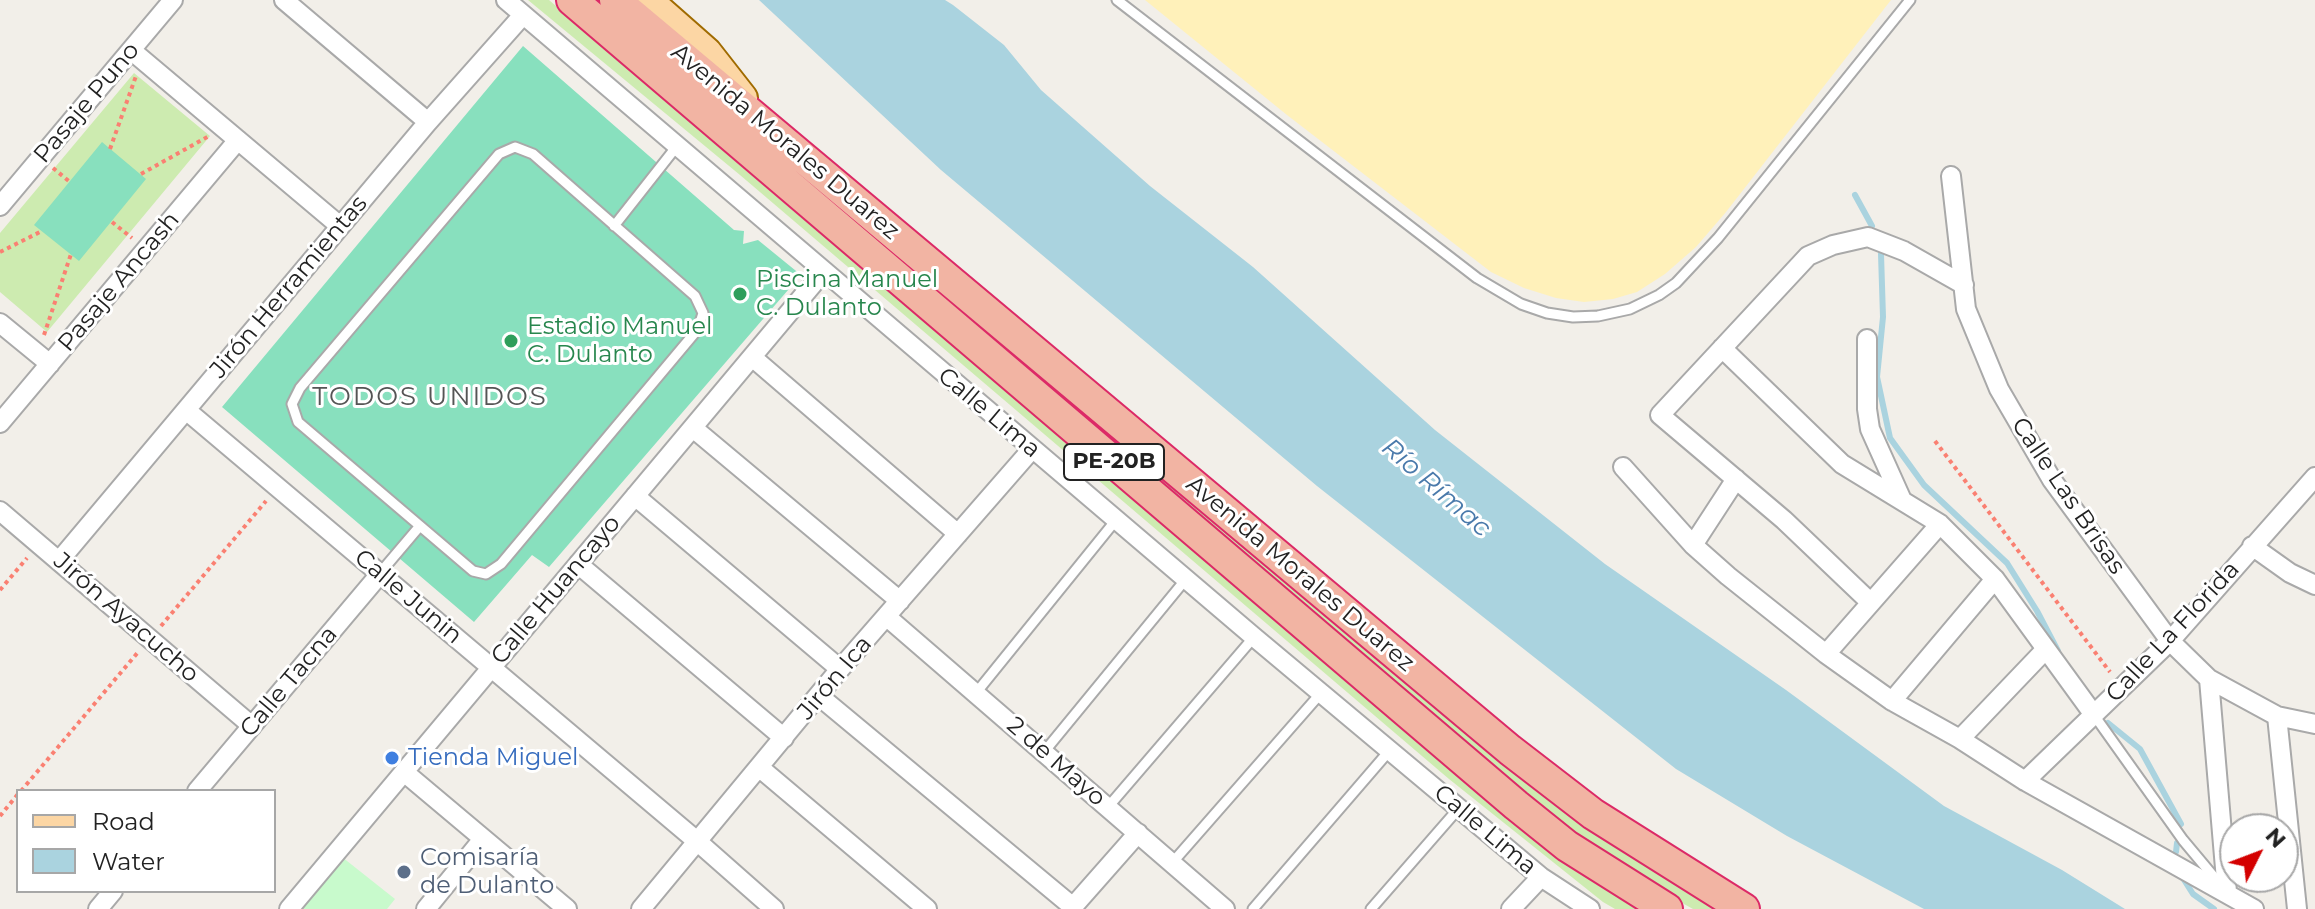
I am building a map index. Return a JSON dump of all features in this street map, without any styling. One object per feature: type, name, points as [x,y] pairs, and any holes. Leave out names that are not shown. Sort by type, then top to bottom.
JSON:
[{"type":"highway","name":"Avenida Morales Duarez","points":[[572,0],[1516,805],[1567,846],[1667,909]]},
{"type":"highway","name":"Avenida Morales Duarez","points":[[615,0],[1557,787],[1633,841],[1744,909]]},
{"type":"main road","points":[[648,0],[707,52],[763,124]]},
{"type":"street","name":"Pasaje Puno","points":[[0,206],[136,54],[173,0]]},
{"type":"street","points":[[284,0],[428,122]]},
{"type":"street","name":"Calle Lima","points":[[506,0],[1254,637],[1541,877],[1590,909]]},
{"type":"street","name":"Jirón Herramientas","points":[[59,561],[428,122],[523,15]]},
{"type":"street","points":[[136,54],[340,226]]},
{"type":"street","name":"Pasaje Ancash","points":[[0,423],[44,360],[146,250],[231,134]]},
{"type":"street","name":"Calle Las Brisas","points":[[1951,176],[1966,309],[1999,389],[2052,480],[2170,641],[2209,679],[2277,716],[2315,724]]},
{"type":"street","points":[[1870,602],[1807,542],[1660,415],[1808,256],[1833,245],[1868,237],[1904,251],[1964,285]]},
{"type":"street","name":"Calle Huancayo","points":[[289,909],[823,272]]},
{"type":"street","points":[[0,323],[44,360]]},
{"type":"street","points":[[1867,339],[1870,429],[1901,498]]},
{"type":"street","points":[[1722,348],[1842,464],[1940,524],[1995,579],[2094,715]]},
{"type":"street","points":[[752,357],[958,534]]},
{"type":"street","name":"Calle Junin","points":[[186,410],[774,909]]},
{"type":"street","points":[[693,428],[900,601]]},
{"type":"street","name":"Jirón Ica","points":[[641,909],[840,669],[1032,449]]},
{"type":"street","points":[[1623,467],[1693,545],[1728,576],[1826,654],[1892,701],[1960,739],[2025,781],[2219,888]]},
{"type":"street","name":"Calle La Florida","points":[[2025,781],[2170,641],[2315,477]]},
{"type":"street","points":[[1693,545],[1736,479]]},
{"type":"street","points":[[635,496],[840,669]]},
{"type":"street","name":"Jirón Ayacucho","points":[[0,511],[252,726]]},
{"type":"street","points":[[1826,654],[1940,524]]},
{"type":"street","points":[[2252,546],[2290,573],[2315,585]]},
{"type":"street","points":[[578,564],[784,738]]},
{"type":"street","name":"Calle Tacna","points":[[199,789],[380,574]]},
{"type":"street","points":[[1892,701],[1995,579]]},
{"type":"street","name":"2 de Mayo","points":[[887,617],[1225,909]]},
{"type":"street","points":[[1960,739],[2046,649]]},
{"type":"street","points":[[2209,679],[2220,813]]},
{"type":"street","points":[[819,696],[1072,908],[1138,833]]},
{"type":"street","points":[[2277,716],[2297,909]]},
{"type":"street","points":[[760,768],[927,909]]},
{"type":"street","points":[[404,772],[567,909]]},
{"type":"street","points":[[426,909],[483,839]]},
{"type":"street","points":[[1511,909],[1541,877]]},
{"type":"street","points":[[2229,893],[2254,909]]},
{"type":"lane","points":[[1117,0],[1477,278],[1521,304],[1547,313],[1573,317],[1598,316],[1630,309],[1676,283],[1718,238],[1910,0]]},
{"type":"lane","points":[[614,226],[677,146]]},
{"type":"lane","points":[[515,147],[533,154],[614,226],[695,296],[703,313],[698,329],[501,564],[486,574],[473,571],[298,422],[292,404],[300,388],[499,154],[515,147]]},
{"type":"lane","points":[[976,693],[1116,520]]},
{"type":"lane","points":[[380,574],[419,527]]},
{"type":"lane","points":[[1044,752],[1186,579]]},
{"type":"lane","points":[[1108,807],[1254,637]]},
{"type":"lane","points":[[1172,863],[1321,693]]},
{"type":"lane","points":[[2094,715],[2183,840],[2219,883]]},
{"type":"lane","points":[[1253,909],[1390,750]]},
{"type":"lane","points":[[1371,909],[1459,808]]},
{"type":"path","points":[[110,149],[136,54]]},
{"type":"path","points":[[141,174],[231,134]]},
{"type":"path","points":[[112,222],[146,250]]},
{"type":"path","points":[[0,252],[42,231]]},
{"type":"path","points":[[44,360],[71,254]]},
{"type":"path","points":[[1935,441],[2122,687]]},
{"type":"path","points":[[0,590],[39,544]]},
{"type":"path","points":[[0,816],[16,796]]},
{"type":"green space","points":[[528,0],[549,0],[791,209],[1644,909],[1615,909],[1603,902],[1449,779],[740,175]]},
{"type":"green space","points":[[593,0],[602,0],[1726,909],[1693,909],[1675,899],[1582,838],[1470,749]]},
{"type":"green space","name":"Estadio Manuel C. Dulanto","points":[[523,46],[734,230],[744,231],[743,244],[758,240],[801,275],[549,567],[532,555],[474,622],[222,407]]},
{"type":"green space","points":[[134,73],[210,136],[47,332],[0,292],[0,233]]},
{"type":"green space","points":[[102,142],[146,179],[79,261],[34,225]]},
{"type":"green space","points":[[342,857],[395,899],[387,909],[299,909]]},
{"type":"sand","points":[[1145,0],[1891,0],[1696,247],[1665,274],[1637,292],[1613,299],[1584,302],[1556,298],[1524,288],[1491,272],[1287,115]]},
{"type":"water","name":"Río Rímac","points":[[759,0],[945,0],[953,5],[1004,45],[1041,90],[1150,186],[1253,267],[1435,430],[1605,564],[1786,690],[1944,806],[2062,870],[2125,909],[1924,909],[1787,836],[1676,769],[1317,486],[941,170]]},
{"type":"waterway","points":[[1855,195],[1872,226]]},
{"type":"waterway","points":[[1881,254],[1883,317],[1877,377],[1890,438],[1924,485],[2007,563],[2058,651]]},
{"type":"waterway","points":[[2108,723],[2140,749],[2181,824]]},
{"type":"waterway","points":[[2176,852],[2177,843]]},
{"type":"waterway","points":[[2181,875],[2193,894],[2214,909]]},
{"type":"place","name":"Piscina Manuel C. Dulanto","points":[[740,294]]},
{"type":"place","name":"Estadio Manuel C. Dulanto","points":[[511,341]]},
{"type":"place","name":"Tienda Miguel","points":[[392,758]]},
{"type":"place","name":"Comisaría de Dulanto","points":[[404,872]]},
{"type":"district","name":"TODOS UNIDOS","points":[[430,397]]}]
